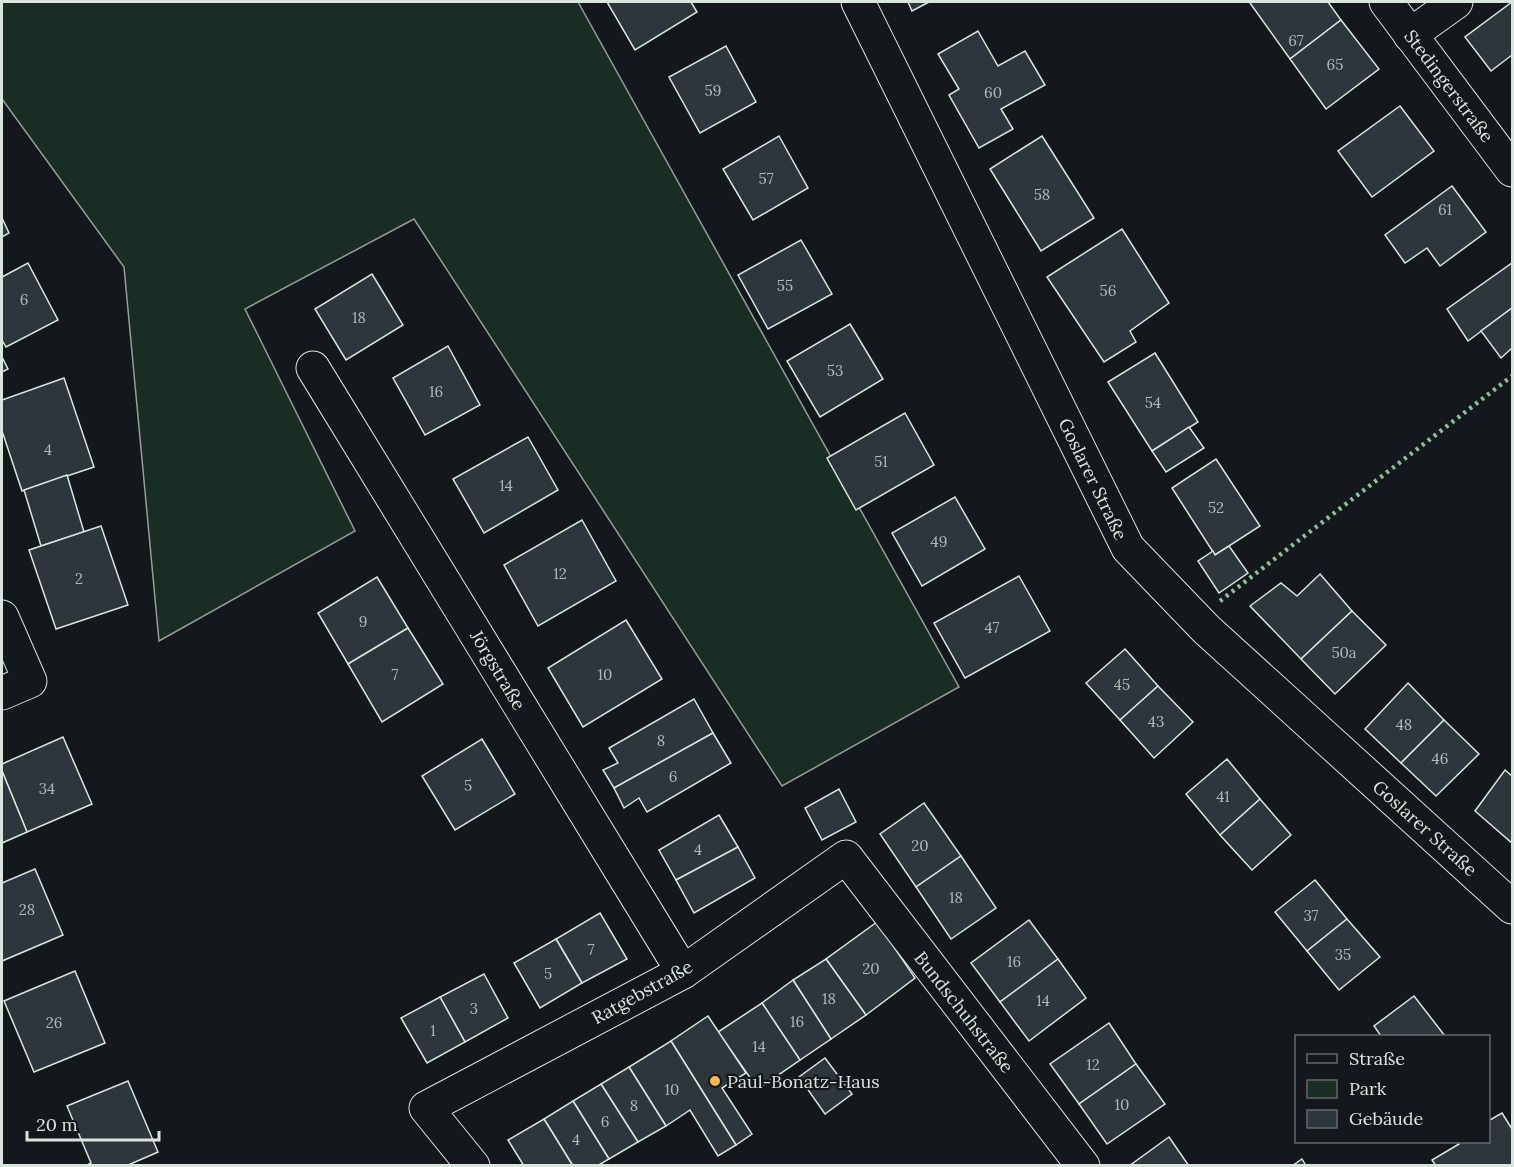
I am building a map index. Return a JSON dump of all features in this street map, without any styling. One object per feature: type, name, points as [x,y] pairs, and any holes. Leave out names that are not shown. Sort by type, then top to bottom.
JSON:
[{"type":"street","name":"Goslarer Straße","points":[[858,2],[1128,548],[1206,629],[1512,907]]},
{"type":"street","name":"Stedingerstraße","points":[[1386,2],[1512,170]]},
{"type":"street","points":[[1410,36],[1456,2]]},
{"type":"street","name":"Jörgstraße","points":[[313,368],[683,972]]},
{"type":"street","points":[[2,617],[16,687]]},
{"type":"street","name":"Ratgebstraße","points":[[473,1166],[426,1108],[683,972],[846,857]]},
{"type":"street","name":"Bundschuhstraße","points":[[846,857],[1083,1166]]},
{"type":"green space","points":[[2,2],[578,2],[959,687],[782,786],[414,219],[245,309],[355,531],[159,641],[124,267],[2,99]]},
{"type":"building","points":[[607,2],[691,2],[697,12],[635,50]]},
{"type":"building","points":[[908,2],[929,2],[912,11]]},
{"type":"building","points":[[1328,2],[1341,20],[1290,59],[1250,3]]},
{"type":"building","points":[[1512,2],[1512,55],[1491,71],[1465,37]]},
{"type":"building","points":[[1341,20],[1379,69],[1326,109],[1290,59]]},
{"type":"building","points":[[978,31],[998,66],[1025,51],[1045,85],[1001,109],[1013,129],[979,148],[949,95],[959,89],[938,54]]},
{"type":"building","points":[[726,46],[756,102],[700,133],[669,77]]},
{"type":"building","points":[[1400,106],[1434,151],[1372,197],[1338,151]]},
{"type":"building","points":[[779,136],[808,188],[753,220],[723,169]]},
{"type":"building","points":[[1042,136],[1094,218],[1041,251],[990,169]]},
{"type":"building","points":[[1452,186],[1486,232],[1440,266],[1427,248],[1405,263],[1385,235]]},
{"type":"building","points":[[2,218],[9,233],[2,237]]},
{"type":"building","points":[[1122,229],[1169,303],[1130,331],[1136,342],[1104,362],[1047,277]]},
{"type":"building","points":[[801,240],[832,294],[768,329],[738,275]]},
{"type":"building","points":[[28,263],[58,320],[6,347],[2,340],[2,277]]},
{"type":"building","points":[[1512,263],[1512,308],[1468,341],[1447,309]]},
{"type":"building","points":[[372,274],[403,325],[346,360],[315,309]]},
{"type":"building","points":[[1512,308],[1512,348],[1501,358],[1481,331]]},
{"type":"building","points":[[850,324],[883,379],[820,417],[787,361]]},
{"type":"building","points":[[448,346],[480,405],[425,435],[393,378]]},
{"type":"building","points":[[1155,353],[1198,422],[1152,451],[1108,382]]},
{"type":"building","points":[[2,357],[8,369],[2,372]]},
{"type":"building","points":[[64,378],[94,467],[22,491],[2,431],[2,400]]},
{"type":"building","points":[[905,413],[934,465],[856,510],[827,458]]},
{"type":"building","points":[[1189,427],[1204,448],[1166,472],[1152,451]]},
{"type":"building","points":[[528,437],[558,490],[484,533],[453,479]]},
{"type":"building","points":[[1216,459],[1260,526],[1215,555],[1172,488]]},
{"type":"building","points":[[67,475],[84,532],[41,546],[24,490]]},
{"type":"building","points":[[955,497],[985,549],[922,586],[892,533]]},
{"type":"building","points":[[582,520],[616,581],[538,626],[504,565]]},
{"type":"building","points":[[101,526],[128,605],[56,629],[29,550]]},
{"type":"building","points":[[1229,546],[1248,573],[1219,593],[1198,561],[1213,551],[1215,555]]},
{"type":"building","points":[[1320,574],[1352,611],[1301,659],[1250,606],[1281,583],[1297,596]]},
{"type":"building","points":[[1019,576],[1050,631],[965,678],[934,623]]},
{"type":"building","points":[[377,577],[408,628],[348,664],[318,613]]},
{"type":"building","points":[[1352,611],[1386,645],[1335,694],[1301,659]]},
{"type":"building","points":[[626,620],[662,679],[583,727],[548,668]]},
{"type":"building","points":[[408,628],[443,684],[382,722],[348,664]]},
{"type":"building","points":[[1125,649],[1158,686],[1120,720],[1086,683]]},
{"type":"building","points":[[1408,683],[1444,720],[1401,763],[1365,729]]},
{"type":"building","points":[[1158,686],[1193,722],[1154,758],[1120,720]]},
{"type":"building","points":[[694,699],[713,733],[614,788],[603,770],[618,763],[609,748]]},
{"type":"building","points":[[1444,720],[1479,754],[1436,796],[1401,763]]},
{"type":"building","points":[[713,733],[731,763],[647,812],[639,798],[624,808],[614,788]]},
{"type":"building","points":[[63,737],[92,804],[27,832],[2,771],[2,764]]},
{"type":"building","points":[[482,739],[515,794],[455,830],[422,776]]},
{"type":"building","points":[[1227,759],[1260,799],[1220,835],[1186,794]]},
{"type":"building","points":[[1505,770],[1512,776],[1512,843],[1475,811]]},
{"type":"building","points":[[2,771],[27,832],[2,843]]},
{"type":"building","points":[[839,789],[856,822],[822,840],[805,808]]},
{"type":"building","points":[[1260,799],[1291,835],[1252,870],[1220,835]]},
{"type":"building","points":[[924,803],[961,856],[916,887],[880,834]]},
{"type":"building","points":[[719,815],[738,847],[676,880],[659,850]]},
{"type":"building","points":[[738,847],[755,878],[694,913],[676,880]]},
{"type":"building","points":[[961,856],[996,908],[951,939],[916,887]]},
{"type":"building","points":[[35,869],[63,935],[2,961],[2,883]]},
{"type":"building","points":[[1315,880],[1347,919],[1307,951],[1275,912]]},
{"type":"building","points":[[600,913],[627,959],[582,983],[556,939]]},
{"type":"building","points":[[1347,919],[1380,957],[1339,990],[1307,951]]},
{"type":"building","points":[[1029,920],[1058,959],[1000,1002],[971,963]]},
{"type":"building","points":[[877,922],[915,978],[866,1015],[826,959]]},
{"type":"building","points":[[556,939],[582,983],[540,1008],[514,963]]},
{"type":"building","points":[[826,959],[866,1015],[831,1039],[793,980]]},
{"type":"building","points":[[1058,959],[1086,998],[1029,1041],[1000,1002]]},
{"type":"building","points":[[75,971],[105,1043],[34,1072],[4,1001]]},
{"type":"building","points":[[484,974],[508,1018],[465,1042],[440,997]]},
{"type":"building","points":[[793,980],[831,1039],[800,1060],[762,1003]]},
{"type":"building","points":[[1414,996],[1444,1035],[1380,1035],[1374,1026]]},
{"type":"building","points":[[440,997],[465,1042],[427,1063],[401,1018]]},
{"type":"building","points":[[762,1003],[800,1060],[758,1089],[718,1032]]},
{"type":"building","name":"Paul-Bonatz-Haus","points":[[708,1016],[746,1073],[722,1088],[752,1134],[736,1145],[671,1041]]},
{"type":"building","points":[[1109,1023],[1136,1064],[1079,1104],[1050,1064]]},
{"type":"building","points":[[671,1041],[736,1145],[718,1156],[690,1110],[666,1126],[629,1067]]},
{"type":"building","points":[[825,1058],[852,1094],[825,1114],[799,1077]]},
{"type":"building","points":[[1136,1064],[1165,1104],[1107,1144],[1079,1104]]},
{"type":"building","points":[[629,1067],[666,1126],[638,1142],[601,1084]]},
{"type":"building","points":[[128,1081],[158,1152],[126,1166],[85,1166],[91,1163],[67,1106]]},
{"type":"building","points":[[601,1084],[638,1142],[609,1159],[573,1101]]},
{"type":"building","points":[[573,1101],[609,1159],[597,1166],[573,1166],[544,1119]]},
{"type":"building","points":[[1502,1113],[1512,1129],[1512,1166],[1436,1166],[1432,1160],[1458,1143],[1490,1143],[1490,1120]]},
{"type":"building","points":[[544,1119],[573,1166],[524,1166],[508,1140]]},
{"type":"building","points":[[1169,1137],[1189,1166],[1129,1166]]},
{"type":"building","points":[[1302,1159],[1306,1166],[1292,1166]]},
{"type":"hedge","points":[[1220,601],[1512,376]]},
{"type":"place","name":"Paul-Bonatz-Haus","points":[[715,1081]]}]
